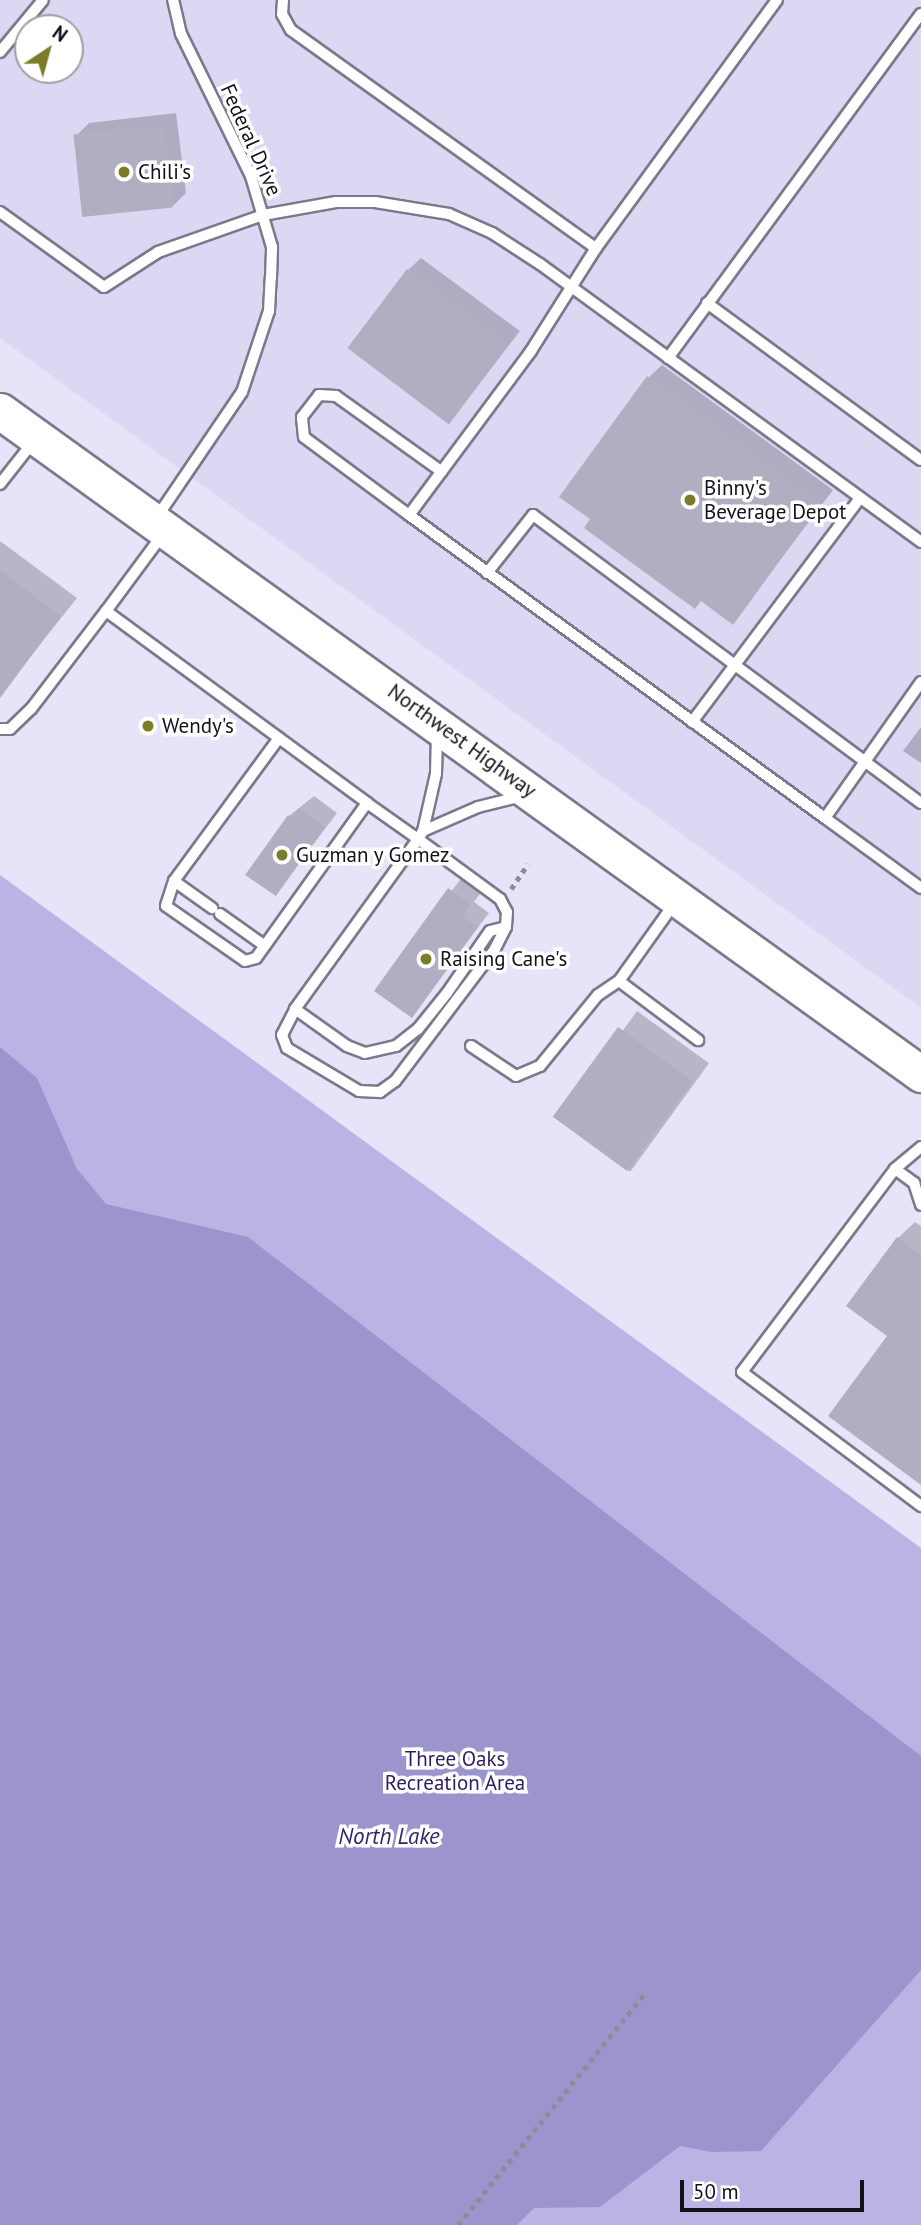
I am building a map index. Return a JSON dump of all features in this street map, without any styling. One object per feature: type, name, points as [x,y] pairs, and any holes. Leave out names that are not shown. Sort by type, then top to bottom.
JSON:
[{"type":"main road","name":"Northwest Highway","points":[[0,411],[437,722],[921,1074]]},
{"type":"lane","points":[[0,52],[43,0]]},
{"type":"lane","name":"Federal Drive","points":[[0,729],[10,729],[31,709],[106,611],[242,392],[259,349],[269,311],[272,257],[251,176],[181,34],[173,0]]},
{"type":"lane","points":[[283,0],[282,14],[291,30],[596,248]]},
{"type":"lane","points":[[409,515],[531,351],[569,285],[777,0]]},
{"type":"lane","points":[[668,358],[921,14]]},
{"type":"lane","points":[[0,212],[104,287],[158,252],[263,215],[336,202],[416,206],[492,233],[569,285],[921,542]]},
{"type":"lane","points":[[707,303],[921,460]]},
{"type":"lane","points":[[442,472],[336,396],[319,395],[302,417],[304,437],[921,888]]},
{"type":"lane","points":[[0,484],[37,437]]},
{"type":"lane","points":[[692,722],[860,498]]},
{"type":"lane","points":[[487,573],[533,515],[921,803]]},
{"type":"lane","points":[[106,611],[367,803],[421,835],[500,899],[507,912],[506,927],[422,1048],[380,1092],[359,1091],[338,1082],[286,1048],[282,1035],[295,1009],[421,835],[436,774],[437,722]]},
{"type":"lane","points":[[825,818],[921,682]]},
{"type":"lane","points":[[279,738],[174,881],[166,906],[245,961],[265,946],[367,803]]},
{"type":"lane","points":[[421,835],[478,807],[534,793]]},
{"type":"lane","points":[[174,881],[265,946]]},
{"type":"lane","points":[[471,1046],[516,1076],[540,1066],[598,995],[619,982],[678,899]]},
{"type":"lane","points":[[295,1009],[347,1046],[365,1053],[396,1046],[418,1029],[490,931],[506,927]]},
{"type":"lane","points":[[619,982],[698,1040]]},
{"type":"lane","points":[[921,1147],[895,1169],[742,1372],[921,1506]]},
{"type":"lane","points":[[895,1169],[914,1184],[921,1205]]},
{"type":"path","points":[[500,899],[528,864]]},
{"type":"path","points":[[458,2225],[646,1992]]},
{"type":"shaded area","points":[[0,0],[921,0],[921,1008],[0,338]]},
{"type":"green space","name":"North Lake","points":[[0,875],[921,1548],[921,2225],[0,2225]]},
{"type":"water","name":"North Lake","points":[[0,1047],[37,1078],[77,1169],[106,1204],[248,1237],[921,1756],[921,1970],[761,2151],[712,2152],[680,2146],[600,2207],[534,2208],[517,2225],[0,2225]]},
{"type":"building","name":"Chili's","points":[[164,125],[173,208],[82,217],[73,135]]},
{"type":"building","points":[[407,269],[508,345],[449,424],[347,348]]},
{"type":"building","name":"Binny's Beverage Depot","points":[[647,376],[821,504],[733,625],[701,601],[695,609],[584,528],[590,519],[559,497]]},
{"type":"building","points":[[0,570],[61,616],[0,698]]},
{"type":"building","name":"Guzman y Gomez","points":[[299,808],[325,827],[276,896],[245,875],[288,815],[292,818]]},
{"type":"building","name":"Raising Cane's","points":[[448,888],[471,904],[462,916],[478,927],[412,1018],[374,991]]},
{"type":"building","points":[[618,1027],[692,1081],[627,1171],[553,1117]]},
{"type":"building","points":[[897,1237],[921,1255],[921,1485],[828,1416],[887,1336],[846,1306]]},
{"type":"place","name":"Chili's","points":[[124,172]]},
{"type":"place","name":"Binny's Beverage Depot","points":[[690,500]]},
{"type":"place","name":"Wendy's","points":[[148,726]]},
{"type":"place","name":"Guzman y Gomez","points":[[282,855]]},
{"type":"place","name":"Raising Cane's","points":[[426,959]]},
{"type":"park label","name":"Three Oaks Recreation Area","points":[[455,1771]]}]
